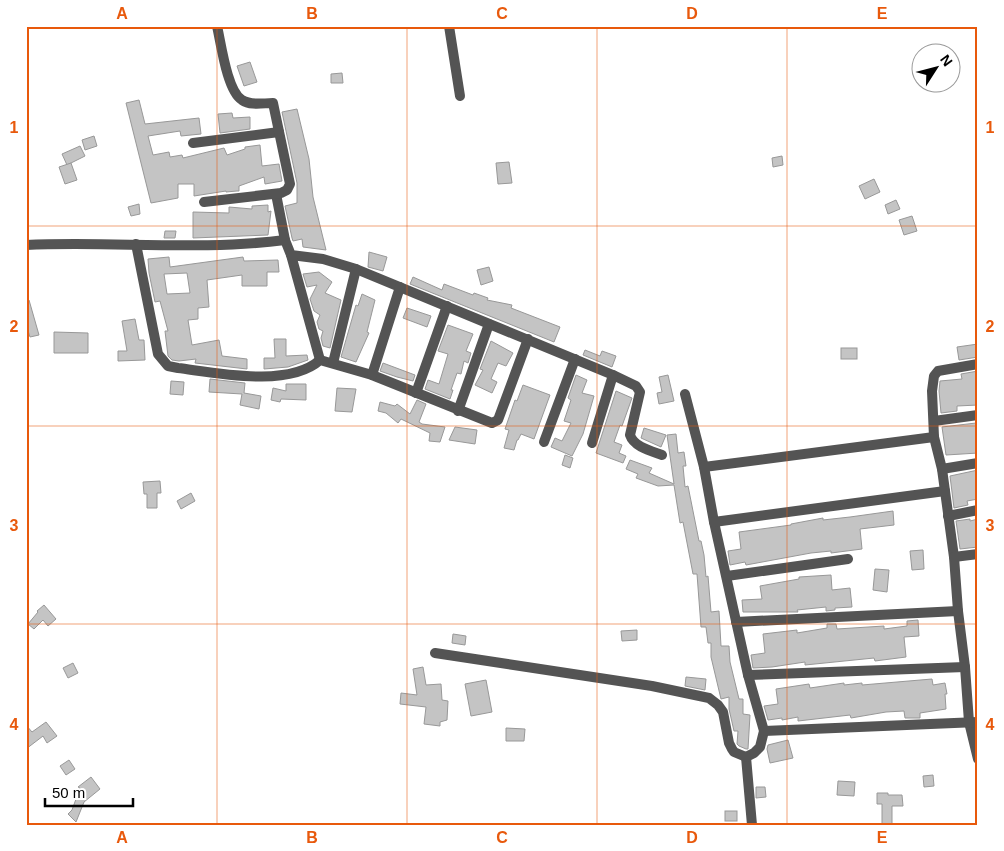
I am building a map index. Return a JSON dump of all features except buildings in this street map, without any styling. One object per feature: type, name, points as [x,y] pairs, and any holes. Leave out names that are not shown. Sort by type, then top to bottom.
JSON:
[{"type":"street","points":[[204,202],[276,194],[287,190],[290,184],[273,103],[252,104],[240,99],[236,95],[230,80],[217,26]]},
{"type":"street","points":[[449,26],[460,96]]},
{"type":"street","points":[[193,143],[279,132]]},
{"type":"street","points":[[276,194],[285,240],[320,360]]},
{"type":"street","points":[[26,245],[75,243],[236,244],[285,240]]},
{"type":"street","points":[[136,244],[158,354],[168,366],[242,377],[284,374],[307,368],[320,360],[372,375],[492,423],[498,420],[528,339]]},
{"type":"street","points":[[291,256],[323,259],[356,269],[613,375],[639,389],[640,394],[630,435],[631,438],[637,444],[662,455]]},
{"type":"street","points":[[333,363],[356,269]]},
{"type":"street","points":[[372,375],[400,287]]},
{"type":"street","points":[[416,393],[447,306]]},
{"type":"street","points":[[458,411],[488,324]]},
{"type":"street","points":[[544,442],[575,359]]},
{"type":"street","points":[[978,364],[940,370],[935,374],[932,391],[934,437],[942,469],[954,557],[966,695],[973,722],[978,759]]},
{"type":"street","points":[[592,443],[613,375]]},
{"type":"street","points":[[435,653],[652,686],[708,698],[718,705],[723,712],[728,742],[734,752],[746,757],[760,747],[764,731],[748,676],[714,522],[704,467],[685,394]]},
{"type":"street","points":[[934,421],[978,415]]},
{"type":"street","points":[[704,467],[934,437]]},
{"type":"street","points":[[942,469],[978,463]]},
{"type":"street","points":[[714,522],[945,491]]},
{"type":"street","points":[[948,516],[978,510]]},
{"type":"street","points":[[954,557],[978,554]]},
{"type":"street","points":[[727,576],[848,559]]},
{"type":"street","points":[[736,622],[851,618],[958,611]]},
{"type":"street","points":[[748,676],[965,667]]},
{"type":"street","points":[[966,695],[978,694]]},
{"type":"street","points":[[764,731],[973,722]]},
{"type":"street","points":[[746,757],[752,825]]}]
